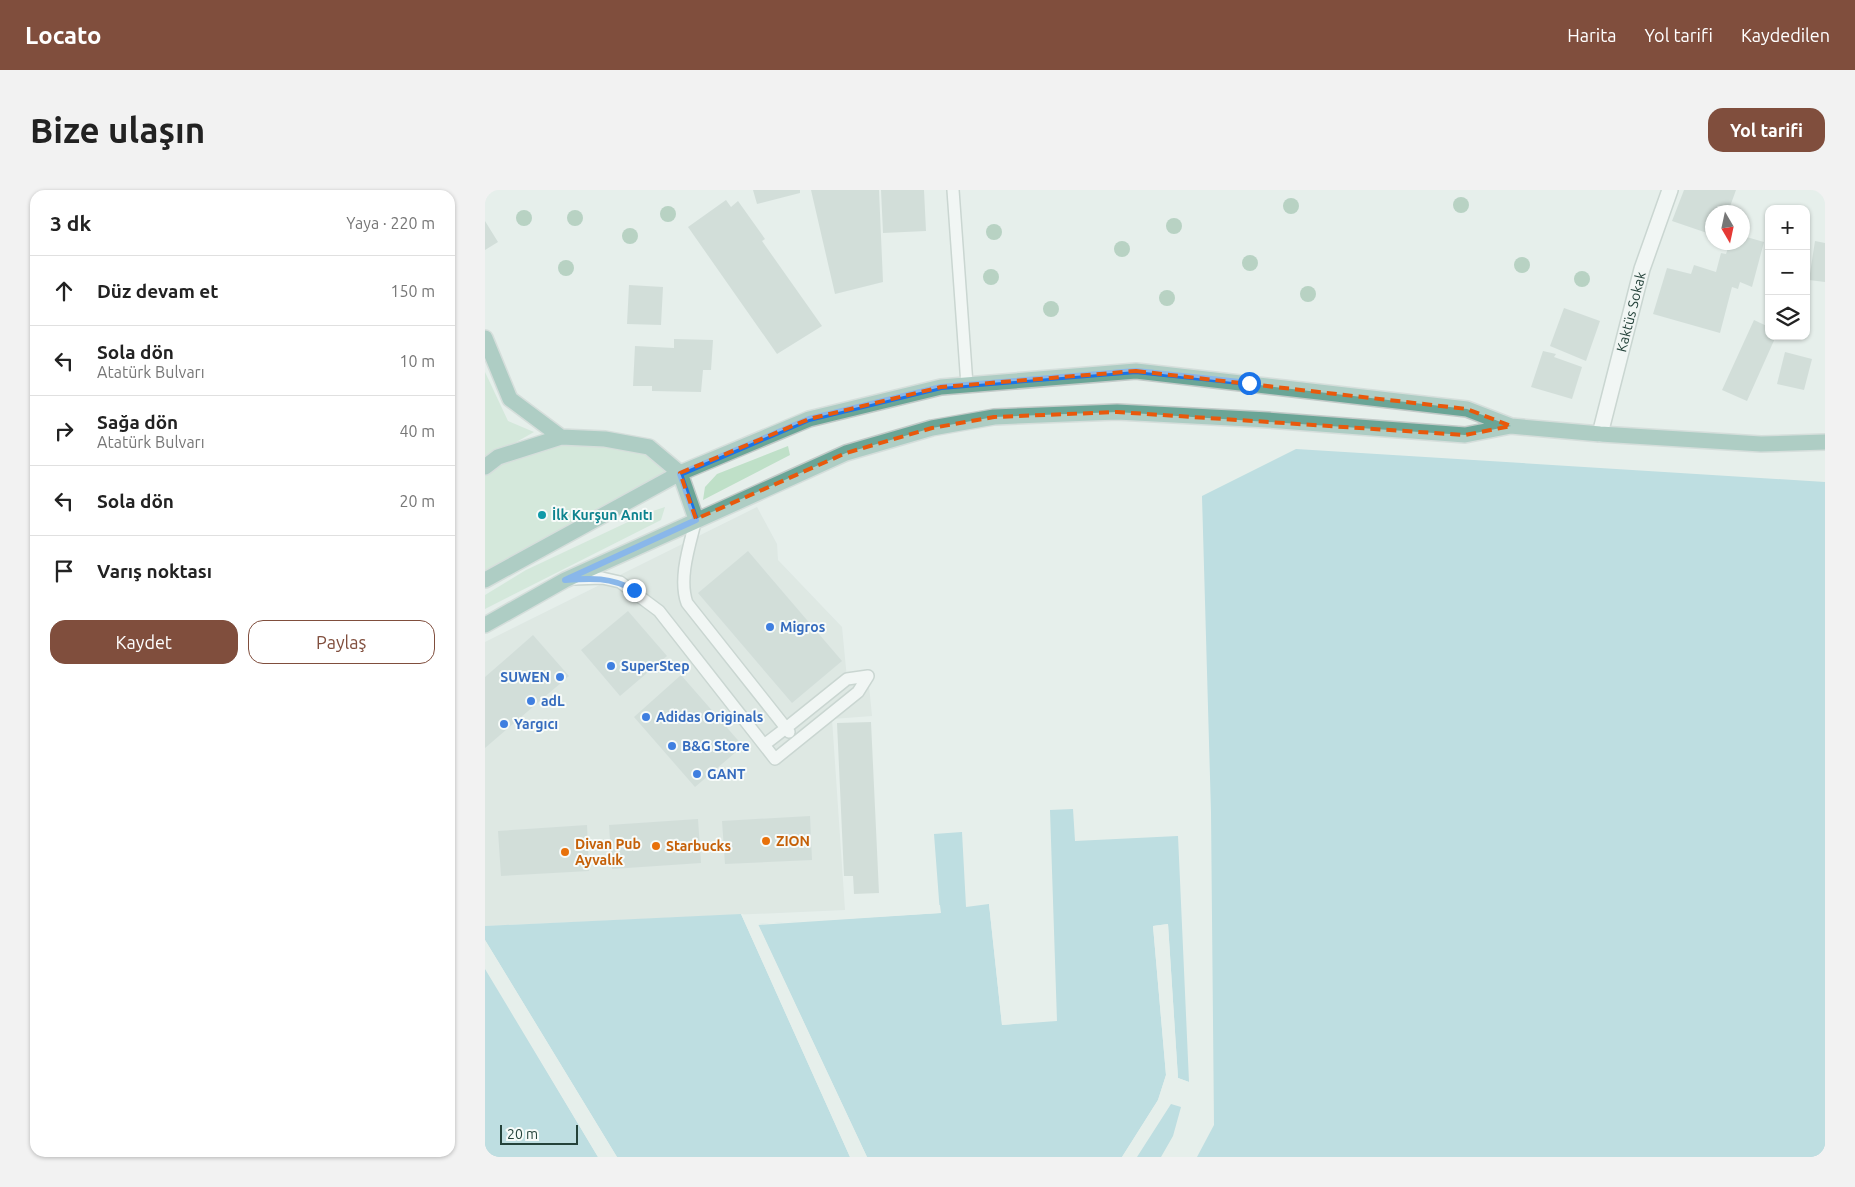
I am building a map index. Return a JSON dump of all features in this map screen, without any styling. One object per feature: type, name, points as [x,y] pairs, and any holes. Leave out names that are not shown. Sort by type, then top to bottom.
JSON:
[{"type":"main road","points":[[485,338],[510,399],[561,437]]},
{"type":"main road","points":[[485,580],[680,474],[809,419],[941,387],[1136,371],[1467,409],[1511,426],[1600,434],[1761,444],[1825,442]]},
{"type":"main road","points":[[485,625],[565,580],[846,453],[931,428],[994,417],[1117,412],[1268,420],[1465,435],[1511,426]]},
{"type":"main road","points":[[485,467],[498,457],[561,437],[605,439],[649,447],[680,474],[696,520]]},
{"type":"street","name":"Kaktüs Sokak","points":[[1600,434],[1642,269],[1670,190]]},
{"type":"lane","points":[[953,190],[967,385]]},
{"type":"lane","points":[[696,520],[685,577],[687,603],[796,742]]},
{"type":"lane","points":[[565,580],[602,578],[620,582],[659,611],[775,759],[858,692],[868,676],[847,679],[765,745]]},
{"type":"highlighted area","points":[[1136,371],[1467,409],[1511,426],[1465,435],[1117,412],[994,417],[932,428],[846,453],[696,519],[680,473],[809,419],[941,387]]},
{"type":"shaded area","points":[[757,507],[777,544],[778,560],[842,627],[847,679],[868,676],[872,716],[832,719],[845,910],[485,926],[485,642]]},
{"type":"green space","points":[[485,372],[508,421],[534,432],[485,460]]},
{"type":"green space","points":[[561,437],[649,447],[680,473],[485,580],[485,467]]},
{"type":"green space","points":[[788,446],[790,455],[703,500],[705,487],[717,474]]},
{"type":"green space","points":[[665,507],[661,520],[485,609],[485,595],[526,570],[647,513]]},
{"type":"water","points":[[1296,449],[1825,482],[1825,1157],[1197,1157],[1214,1125],[1211,812],[1202,496]]},
{"type":"water","points":[[1073,809],[1075,841],[1178,836],[1189,1082],[1178,1078],[1168,924],[1153,926],[1166,1075],[1158,1100],[1122,1157],[867,1157],[758,924],[940,913],[934,834],[962,832],[966,907],[989,904],[1002,1025],[1057,1021],[1050,810]]},
{"type":"water","points":[[741,914],[850,1157],[617,1157],[485,940],[485,926]]},
{"type":"water","points":[[485,969],[598,1157],[485,1157]]},
{"type":"water","points":[[1171,1104],[1181,1107],[1173,1136],[1161,1157],[1137,1157]]},
{"type":"pier","points":[[989,904],[992,904],[1004,1023],[1013,1022],[1013,1024],[1002,1025]]},
{"type":"pier","points":[[938,905],[940,905],[941,913],[758,925],[867,1157],[864,1157],[756,924],[938,911]]},
{"type":"pier","points":[[741,914],[743,914],[852,1157],[850,1157]]},
{"type":"pier","points":[[1168,924],[1178,1078],[1189,1082],[1188,1084],[1175,1079],[1165,927],[1156,928],[1169,1075],[1160,1101],[1125,1157],[1122,1157],[1158,1100],[1166,1075],[1153,926]]},
{"type":"pier","points":[[485,940],[617,1157],[614,1157],[485,944]]},
{"type":"pier","points":[[485,967],[487,968],[601,1157],[598,1157]]},
{"type":"building","points":[[753,190],[800,190],[800,193],[757,204]]},
{"type":"building","points":[[811,190],[879,190],[883,282],[835,294]]},
{"type":"building","points":[[881,190],[924,190],[926,231],[883,233]]},
{"type":"building","points":[[1684,190],[1736,190],[1731,205],[1705,205],[1705,232],[1672,221]]},
{"type":"building","points":[[726,200],[731,207],[738,201],[765,239],[762,241],[822,326],[777,354],[688,227]]},
{"type":"building","points":[[485,221],[498,242],[485,250]]},
{"type":"building","points":[[1750,238],[1764,242],[1752,287],[1740,282],[1738,289],[1732,287],[1720,333],[1653,314],[1667,268],[1691,274],[1694,265],[1716,272],[1721,253],[1726,254],[1727,250],[1750,250]]},
{"type":"building","points":[[1815,241],[1825,243],[1825,282],[1810,280]]},
{"type":"building","points":[[629,285],[663,287],[661,325],[627,324]]},
{"type":"building","points":[[1564,308],[1600,321],[1586,361],[1550,346]]},
{"type":"building","points":[[1754,320],[1765,325],[1765,340],[1774,340],[1747,401],[1722,390]]},
{"type":"building","points":[[674,339],[713,340],[711,370],[703,370],[701,392],[652,391],[652,386],[633,386],[635,346],[674,348]]},
{"type":"building","points":[[1543,351],[1556,354],[1554,357],[1582,367],[1572,399],[1531,387]]},
{"type":"building","points":[[1785,352],[1812,359],[1804,390],[1777,384]]},
{"type":"building","name":"Migros","points":[[748,551],[842,661],[792,703],[698,593]]},
{"type":"building","points":[[628,611],[667,656],[620,696],[581,650]]},
{"type":"building","points":[[533,635],[569,676],[485,748],[485,677]]},
{"type":"building","points":[[681,675],[743,746],[695,787],[634,717]]},
{"type":"building","points":[[871,722],[879,893],[854,894],[853,876],[844,876],[837,723]]},
{"type":"building","points":[[810,816],[812,860],[725,864],[722,821]]},
{"type":"building","points":[[698,819],[701,863],[612,869],[609,825]]},
{"type":"building","points":[[587,825],[589,871],[501,876],[498,831]]},
{"type":"place","name":"İlk Kurşun Anıtı","points":[[542,515]]},
{"type":"place","name":"Migros","points":[[770,627]]},
{"type":"place","name":"SuperStep","points":[[611,666]]},
{"type":"place","name":"SUWEN","points":[[560,677]]},
{"type":"place","name":"adL","points":[[531,701]]},
{"type":"place","name":"Adidas Originals","points":[[646,717]]},
{"type":"place","name":"Yargıcı","points":[[504,724]]},
{"type":"place","name":"B&G Store","points":[[672,746]]},
{"type":"place","name":"GANT","points":[[697,774]]},
{"type":"place","name":"ZION","points":[[766,841]]},
{"type":"place","name":"Starbucks","points":[[656,846]]},
{"type":"place","name":"Divan Pub Ayvalık","points":[[565,852]]},
{"type":"route","points":[[634,590],[620,582],[602,578],[565,580],[696,520],[680,474],[809,419],[941,387],[1136,371],[1249,383]]}]
